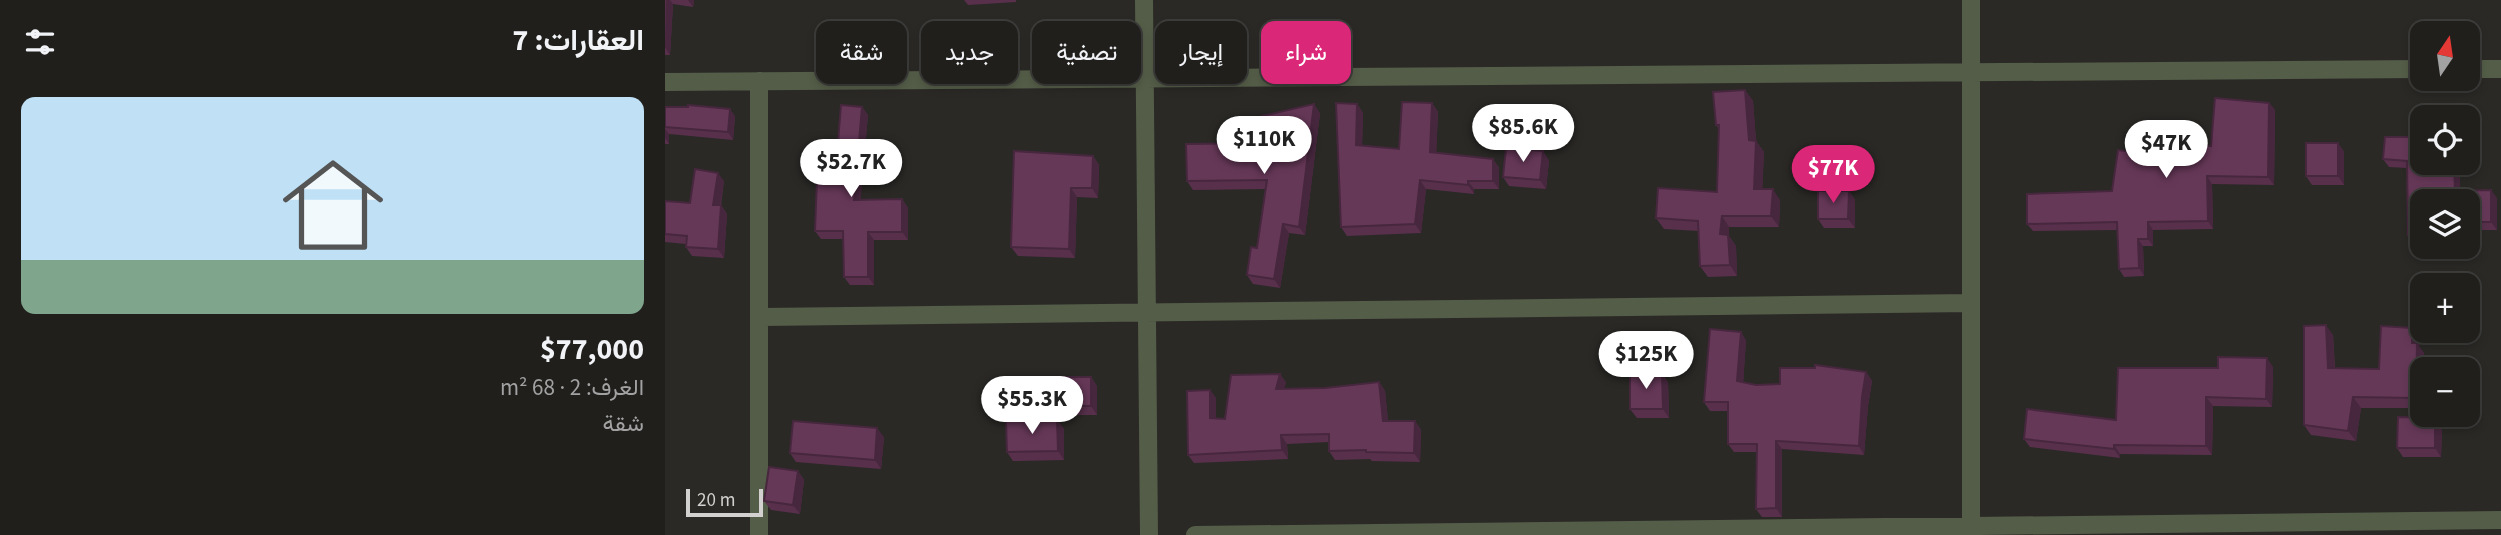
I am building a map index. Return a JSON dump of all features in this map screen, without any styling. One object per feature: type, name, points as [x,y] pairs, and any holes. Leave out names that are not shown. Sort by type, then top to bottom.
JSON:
[{"type":"street","points":[[1144,0],[1149,535]]},
{"type":"street","points":[[1971,0],[1971,531]]},
{"type":"street","points":[[665,82],[2410,69]]},
{"type":"street","points":[[2480,69],[2501,69]]},
{"type":"street","points":[[759,81],[759,535]]},
{"type":"street","points":[[759,317],[1971,303]]},
{"type":"street","points":[[1195,535],[1971,531],[2501,520]]},
{"type":"building","points":[[1745,90],[1749,140],[1756,141],[1754,189],[1773,189],[1771,216],[1722,216],[1720,234],[1728,235],[1730,265],[1700,266],[1698,221],[1656,218],[1658,188],[1717,192],[1719,125],[1716,125],[1713,92]]},
{"type":"building","points":[[2215,98],[2269,103],[2268,177],[2207,176],[2208,221],[2148,222],[2148,239],[2138,239],[2139,268],[2119,269],[2117,222],[2027,224],[2027,194],[2112,191],[2118,150],[2172,157],[2172,145],[2211,146]]},
{"type":"building","points":[[1402,102],[1432,103],[1430,152],[1493,159],[1493,181],[1468,181],[1468,185],[1420,180],[1415,224],[1341,227],[1336,103],[1357,104],[1356,145],[1399,149]]},
{"type":"building","points":[[1314,104],[1299,227],[1283,224],[1274,279],[1247,275],[1251,247],[1257,248],[1267,180],[1187,181],[1186,144],[1263,143],[1262,116]]},
{"type":"building","points":[[688,105],[730,109],[728,132],[665,127],[665,107]]},
{"type":"building","points":[[841,105],[862,107],[854,200],[902,199],[902,232],[868,232],[868,277],[844,277],[843,231],[815,231],[818,152],[837,155]]},
{"type":"building","points":[[2385,137],[2410,137],[2410,175],[2454,175],[2455,189],[2410,189],[2410,235],[2407,161],[2383,159]]},
{"type":"building","points":[[2306,143],[2338,143],[2338,176],[2306,176]]},
{"type":"building","points":[[1506,148],[1543,151],[1540,180],[1503,177]]},
{"type":"building","points":[[1014,151],[1093,156],[1092,188],[1071,188],[1069,249],[1011,247]]},
{"type":"building","points":[[695,169],[718,173],[713,205],[721,205],[718,249],[686,247],[687,236],[665,234],[665,201],[690,203]]},
{"type":"building","points":[[2480,190],[2491,190],[2491,222],[2480,222]]},
{"type":"building","points":[[1818,191],[1849,191],[1848,219],[1818,219]]},
{"type":"building","points":[[2326,325],[2328,368],[2379,369],[2381,326],[2410,328],[2410,343],[2417,343],[2417,357],[2410,357],[2410,398],[2353,397],[2348,431],[2304,425],[2304,326]]},
{"type":"building","points":[[1710,329],[1741,332],[1737,381],[1756,385],[1780,384],[1780,368],[1815,368],[1815,365],[1866,372],[1859,446],[1776,441],[1776,508],[1756,509],[1757,444],[1728,444],[1728,402],[1704,402]]},
{"type":"building","points":[[2218,357],[2267,358],[2266,399],[2206,397],[2206,446],[2114,445],[2114,449],[2024,439],[2027,409],[2116,420],[2118,368],[2218,368]]},
{"type":"building","points":[[1662,373],[1663,409],[1630,409],[1630,374]]},
{"type":"building","points":[[1280,374],[1276,389],[1325,388],[1379,382],[1383,421],[1415,421],[1414,453],[1329,451],[1329,434],[1281,435],[1282,450],[1188,455],[1187,391],[1210,390],[1210,418],[1225,419],[1231,375]]},
{"type":"building","points":[[1059,377],[1091,377],[1091,406],[1059,406]]},
{"type":"building","points":[[2398,417],[2410,417],[2410,427],[2435,427],[2435,448],[2397,448]]},
{"type":"building","points":[[1057,420],[1058,451],[1007,452],[1006,421]]},
{"type":"building","points":[[793,421],[877,428],[875,460],[790,453]]},
{"type":"building","points":[[769,467],[798,471],[793,505],[764,501]]}]
